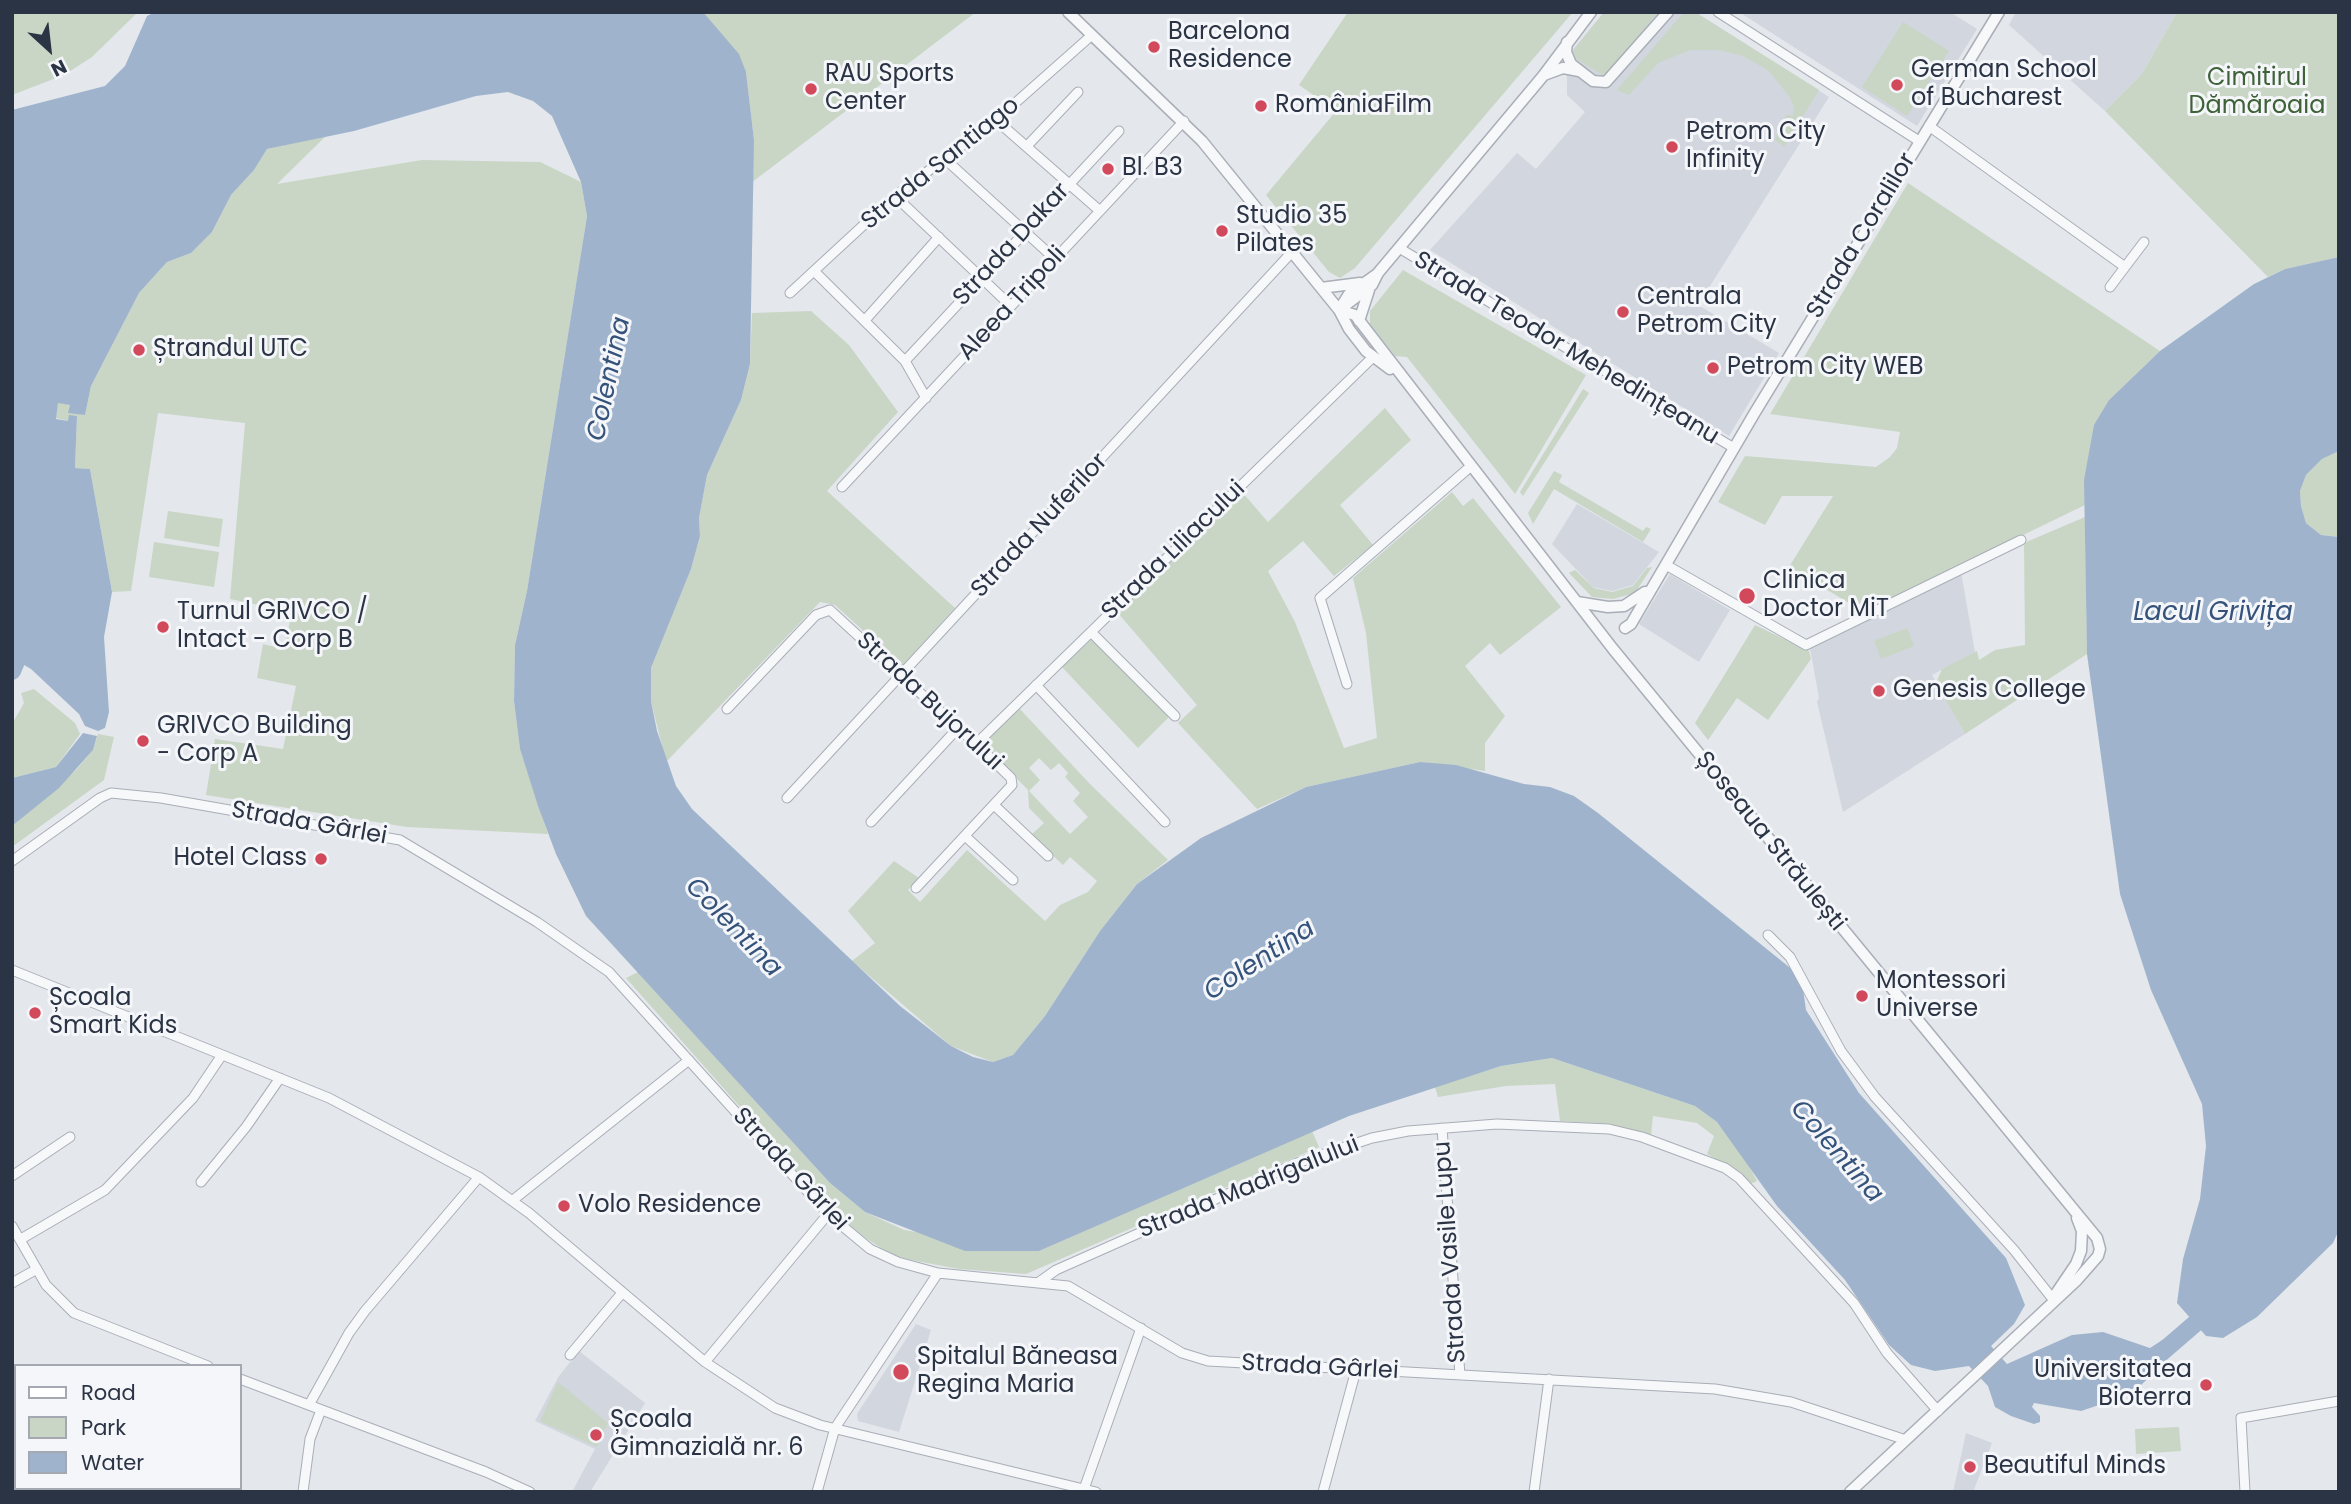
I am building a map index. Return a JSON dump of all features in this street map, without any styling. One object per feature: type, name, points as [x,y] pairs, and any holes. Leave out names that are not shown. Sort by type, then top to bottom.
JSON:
[{"type":"street","name":"Șoseaua Străulești","points":[[1068,12],[1184,121],[1233,177],[1339,310],[1344,324],[1373,357],[1398,375]]},
{"type":"street","points":[[1339,310],[1378,273],[1543,76],[1591,12]]},
{"type":"street","points":[[1543,76],[1563,68],[1578,71],[1597,83],[1610,80],[1668,12]]},
{"type":"street","points":[[1718,12],[1919,141]]},
{"type":"street","name":"Strada Coralilor","points":[[1613,649],[1645,592],[1999,12]]},
{"type":"street","name":"Strada Santiago","points":[[790,293],[895,197],[996,120],[1092,35]]},
{"type":"street","points":[[1567,41],[1567,56],[1578,71]]},
{"type":"street","points":[[1027,146],[1078,93]]},
{"type":"street","points":[[996,120],[1100,211]]},
{"type":"street","name":"Aleea Tripoli","points":[[842,487],[1184,121]]},
{"type":"street","points":[[1929,126],[2125,267]]},
{"type":"street","name":"Strada Dakar","points":[[905,361],[1119,131]]},
{"type":"street","points":[[945,159],[1055,259]]},
{"type":"street","points":[[895,197],[1011,306]]},
{"type":"street","points":[[866,319],[939,237]]},
{"type":"street","points":[[2110,287],[2144,243]]},
{"type":"street","name":"Strada Teodor Mehedințeanu","points":[[1399,247],[1734,448]]},
{"type":"street","name":"Strada Nuferilor","points":[[787,798],[1292,252]]},
{"type":"street","points":[[814,271],[866,319],[905,361],[926,398]]},
{"type":"street","points":[[1321,288],[1368,283]]},
{"type":"street","points":[[1359,321],[1368,283]]},
{"type":"street","name":"Șoseaua Străulești","points":[[1339,310],[1348,311],[1359,321],[1398,375],[1613,649],[2097,1238],[2100,1249],[2098,1256],[2036,1320]]},
{"type":"street","name":"Strada Liliacului","points":[[975,744],[1373,357]]},
{"type":"street","name":"Strada Coralilor","points":[[1625,628],[1631,624],[1727,460]]},
{"type":"street","points":[[1347,684],[1320,598],[1471,466]]},
{"type":"street","points":[[1666,565],[1806,645],[2021,540]]},
{"type":"street","points":[[1577,602],[1608,607],[1625,606],[1645,592]]},
{"type":"street","name":"Strada Bujorului","points":[[727,709],[816,615],[830,610],[975,744],[1013,781],[916,888]]},
{"type":"street","points":[[1091,632],[1175,716]]},
{"type":"street","points":[[1037,685],[1165,822]]},
{"type":"street","points":[[871,822],[958,728]]},
{"type":"street","name":"Strada Gârlei","points":[[12,861],[100,798],[111,793],[161,798],[400,839],[537,922],[608,972],[828,1214],[870,1249],[898,1262],[938,1273],[1039,1282],[1077,1290],[1182,1353],[1208,1361],[1715,1389],[1791,1402],[1906,1440]]},
{"type":"street","points":[[994,805],[1048,856]]},
{"type":"street","points":[[965,836],[1013,880]]},
{"type":"street","points":[[1768,935],[1790,957],[1841,1051],[1875,1097],[2014,1251],[2052,1298]]},
{"type":"street","points":[[12,971],[329,1098],[479,1177],[513,1200],[705,1362],[775,1408],[835,1428],[1096,1492]]},
{"type":"street","points":[[21,1239],[105,1190],[193,1098],[222,1055]]},
{"type":"street","points":[[513,1200],[689,1060]]},
{"type":"street","points":[[201,1182],[246,1127],[280,1078]]},
{"type":"street","name":"Strada Madrigalului","points":[[1039,1282],[1056,1270],[1297,1163],[1382,1136],[1442,1128],[1534,1125],[1609,1129],[1642,1137],[1725,1168],[1740,1178],[1854,1303],[1887,1353],[1938,1411]]},
{"type":"street","name":"Strada Vasile Lupu","points":[[1442,1128],[1460,1375]]},
{"type":"street","points":[[12,1176],[70,1137]]},
{"type":"street","points":[[309,1405],[365,1311],[479,1177]]},
{"type":"street","points":[[705,1362],[828,1214]]},
{"type":"street","points":[[1850,1492],[2036,1320],[2077,1264],[2082,1231],[2075,1214]]},
{"type":"street","points":[[12,1226],[57,1299],[74,1313],[203,1364]]},
{"type":"street","points":[[12,1283],[37,1269]]},
{"type":"street","points":[[817,1492],[835,1428],[938,1273]]},
{"type":"street","points":[[570,1355],[622,1293]]},
{"type":"street","points":[[1084,1489],[1141,1328]]},
{"type":"street","points":[[1323,1492],[1356,1370]]},
{"type":"street","points":[[1534,1492],[1549,1379]]},
{"type":"street","points":[[242,1380],[530,1492]]},
{"type":"street","points":[[2245,1492],[2241,1418],[2339,1401]]},
{"type":"street","points":[[303,1492],[310,1439],[321,1410]]},
{"type":"shaded area","points":[[1604,12],[1695,12],[1829,97],[1698,305],[1779,353],[1729,436],[1430,250],[1517,153],[1536,169],[1585,112],[1567,95],[1567,66],[1574,48]]},
{"type":"shaded area","name":"German School of Bucharest","points":[[1739,12],[1950,12],[1977,29],[1917,126]]},
{"type":"shaded area","points":[[2016,12],[2177,12],[2142,74],[2105,111],[2009,25]]},
{"type":"shaded area","points":[[1577,504],[1659,552],[1633,585],[1612,591],[1593,587],[1552,544]]},
{"type":"shaded area","name":"Genesis College","points":[[1961,572],[1975,652],[1932,675],[1965,734],[1843,812],[1817,702],[1819,698],[1810,648]]},
{"type":"shaded area","points":[[1670,574],[1730,610],[1699,662],[1639,624]]},
{"type":"shaded area","name":"Spitalul Băneasa Regina Maria","points":[[916,1324],[931,1330],[899,1432],[858,1421],[857,1414]]},
{"type":"shaded area","name":"Școala Gimnazială nr. 6","points":[[579,1351],[645,1403],[590,1492],[572,1492],[595,1449],[535,1421],[559,1376]]},
{"type":"shaded area","name":"Beautiful Minds","points":[[1966,1433],[1992,1443],[1973,1492],[1953,1492]]},
{"type":"green space","points":[[12,12],[138,12],[92,57],[64,75],[12,95]]},
{"type":"green space","name":"RAU Sports Center","points":[[703,12],[976,12],[751,183],[754,140],[746,72]]},
{"type":"green space","points":[[1348,12],[1573,12],[1355,268],[1340,278],[1329,272],[1266,195],[1336,111],[1299,85]]},
{"type":"green space","points":[[1604,12],[1658,12],[1609,71],[1602,75],[1577,59],[1573,51]]},
{"type":"green space","points":[[1684,12],[1695,12],[1819,90],[1784,147],[1775,140],[1786,115],[1793,116],[1794,107],[1789,96],[1769,71],[1743,56],[1719,50],[1690,50],[1658,63],[1629,95],[1617,90]]},
{"type":"green space","name":"Cimitirul Dămăroaia","points":[[2177,12],[2339,12],[2339,257],[2285,269],[2268,277],[2105,111],[2142,74]]},
{"type":"green space","points":[[1903,22],[1949,51],[1907,116],[1862,87]]},
{"type":"green space","points":[[326,136],[277,184],[422,160],[540,162],[581,182],[587,216],[527,591],[515,645],[514,701],[520,749],[548,834],[407,827],[206,795],[215,739],[283,749],[296,686],[257,678],[263,644],[284,649],[292,612],[230,599],[245,423],[158,413],[131,591],[112,592],[90,469],[75,468],[77,416],[68,421],[56,418],[58,402],[70,405],[69,412],[85,415],[91,386],[139,293],[167,262],[191,253],[212,232],[231,195],[254,170],[267,149]]},
{"type":"green space","points":[[1908,183],[2160,351],[2109,400],[2085,505],[1864,612],[1789,567],[1833,496],[1782,496],[1765,525],[1718,502],[1745,456],[1876,467],[1897,448],[1900,432],[1770,414]]},
{"type":"green space","points":[[1403,270],[1586,375],[1515,494],[1407,357],[1395,356],[1370,324],[1370,311]]},
{"type":"green space","points":[[811,311],[849,345],[898,412],[827,491],[955,608],[902,666],[835,605],[820,602],[666,762],[651,701],[651,668],[691,569],[700,536],[699,518],[707,475],[741,400],[750,364],[752,313]]},
{"type":"green space","points":[[1583,389],[1589,393],[1523,496],[1520,492]]},
{"type":"green space","points":[[1385,408],[1411,440],[1340,505],[1373,545],[1334,576],[1303,541],[1268,571],[1295,622],[1344,748],[1377,738],[1366,633],[1353,578],[1452,492],[1463,506],[1473,498],[1561,607],[1500,655],[1490,643],[1465,666],[1505,716],[1485,743],[1485,771],[1420,762],[1306,787],[1257,809],[1178,723],[1197,705],[1117,612],[1242,492],[1268,522]]},
{"type":"green space","points":[[2339,451],[2339,537],[2321,535],[2306,523],[2300,491],[2306,475],[2322,459]]},
{"type":"green space","points":[[1554,471],[1562,475],[1559,482],[1643,531],[1646,527],[1651,529],[1643,542],[1554,489],[1533,524],[1528,513]]},
{"type":"green space","points":[[168,511],[223,519],[219,547],[164,538]]},
{"type":"green space","points":[[2085,517],[2087,654],[1965,734],[1936,683],[1942,669],[1977,651],[1979,660],[1995,650],[2025,645],[2024,543]]},
{"type":"green space","points":[[154,542],[219,552],[214,587],[149,577]]},
{"type":"green space","points":[[1652,567],[1635,593],[1613,599],[1592,597],[1569,573],[1575,570],[1594,588],[1612,592],[1633,586],[1647,568]]},
{"type":"green space","points":[[1755,625],[1809,651],[1811,659],[1768,720],[1737,698],[1708,740],[1695,723]]},
{"type":"green space","points":[[1907,628],[1914,646],[1881,659],[1874,641]]},
{"type":"green space","points":[[1092,639],[1170,716],[1138,748],[1062,667]]},
{"type":"green space","points":[[34,689],[75,723],[80,734],[56,767],[12,778],[12,724],[24,703],[21,693]]},
{"type":"green space","points":[[1019,708],[1090,784],[1168,860],[1137,884],[1100,931],[1045,1016],[1013,1055],[993,1062],[951,1046],[852,961],[875,943],[848,911],[894,861],[919,878],[908,890],[920,902],[967,850],[1045,921],[1060,905],[1088,892],[1097,881],[1070,857],[1063,865],[1031,835],[1044,823],[1029,808],[1028,790],[982,743]],"holes":[[[1039,758],[1051,770],[1059,763],[1068,773],[1065,777],[1080,793],[1073,801],[1088,817],[1070,834],[1029,791],[1040,780],[1029,768]]]},
{"type":"green space","points":[[98,734],[114,737],[104,780],[12,847],[12,826],[76,770],[93,750]]},
{"type":"green space","points":[[638,972],[830,1183],[865,1212],[904,1230],[1039,1251],[1312,1131],[1319,1147],[1026,1274],[959,1269],[911,1260],[891,1254],[833,1212],[626,978]]},
{"type":"green space","points":[[1552,1058],[1695,1106],[1717,1122],[1743,1155],[1757,1181],[1750,1184],[1707,1154],[1714,1136],[1697,1123],[1653,1116],[1651,1135],[1610,1124],[1560,1121],[1555,1084],[1506,1086],[1438,1097],[1435,1087],[1501,1066]]},
{"type":"green space","points":[[558,1382],[608,1423],[597,1447],[540,1421]]},
{"type":"green space","points":[[2179,1427],[2181,1451],[2136,1454],[2135,1429]]},
{"type":"water","points":[[155,12],[703,12],[739,54],[746,72],[754,140],[750,364],[741,400],[707,475],[699,518],[700,536],[691,569],[651,668],[651,701],[657,731],[676,786],[692,809],[900,1006],[951,1046],[973,1057],[993,1062],[1013,1055],[1045,1016],[1100,931],[1137,884],[1201,838],[1306,787],[1420,762],[1456,765],[1524,784],[1550,787],[1574,796],[1598,813],[1794,971],[1803,989],[1806,1010],[1859,1093],[2006,1258],[2025,1305],[2014,1324],[1991,1346],[2007,1364],[2072,1335],[2103,1332],[2150,1348],[2167,1337],[2174,1346],[2164,1363],[2139,1387],[2105,1403],[2081,1411],[2034,1403],[2032,1407],[2040,1416],[2040,1422],[2034,1424],[2011,1416],[1995,1407],[1988,1386],[1969,1366],[1935,1371],[1911,1365],[1889,1345],[1845,1280],[1777,1206],[1717,1122],[1695,1106],[1552,1058],[1501,1066],[1349,1116],[1039,1251],[965,1251],[865,1212],[830,1183],[586,916],[556,854],[538,806],[520,749],[514,701],[515,645],[527,591],[587,216],[581,182],[552,116],[533,101],[508,92],[476,96],[354,131],[267,149],[254,170],[231,195],[212,232],[191,253],[167,262],[139,293],[91,386],[85,415],[68,413],[70,405],[58,403],[56,419],[68,421],[69,415],[77,416],[75,468],[90,469],[112,592],[104,637],[109,712],[105,728],[98,731],[85,726],[79,714],[31,669],[12,658],[12,110],[105,86],[125,66],[147,16]]},
{"type":"water","name":"Lacul Grivița","points":[[2339,257],[2339,451],[2322,459],[2306,475],[2300,491],[2306,523],[2321,535],[2339,537],[2339,1230],[2333,1243],[2257,1317],[2223,1338],[2206,1336],[2177,1303],[2183,1259],[2200,1199],[2206,1146],[2202,1104],[2151,990],[2120,894],[2087,654],[2084,480],[2094,425],[2109,400],[2160,351],[2254,284],[2285,269]]},
{"type":"water","points":[[83,733],[97,736],[93,750],[59,788],[12,826],[12,778],[56,767]]},
{"type":"waterway","name":"Colentina","points":[[12,671],[25,640]]},
{"type":"waterway","name":"Colentina","points":[[2154,1359],[2212,1309]]},
{"type":"place","name":"Barcelona Residence","points":[[1154,47]]},
{"type":"place","name":"German School of Bucharest","points":[[1897,85]]},
{"type":"place","name":"RAU Sports Center","points":[[811,89]]},
{"type":"place","name":"RomâniaFilm","points":[[1261,106]]},
{"type":"place","name":"Petrom City Infinity","points":[[1672,147]]},
{"type":"place","name":"Bl. B3","points":[[1108,169]]},
{"type":"place","name":"Studio 35 Pilates","points":[[1222,231]]},
{"type":"place","name":"Centrala Petrom City","points":[[1623,312]]},
{"type":"place","name":"Ștrandul UTC","points":[[139,350]]},
{"type":"place","name":"Petrom City WEB","points":[[1713,368]]},
{"type":"place","name":"Clinica Doctor MiT","points":[[1747,596]]},
{"type":"place","name":"Turnul GRIVCO / Intact - Corp B","points":[[163,627]]},
{"type":"place","name":"Genesis College","points":[[1879,691]]},
{"type":"place","name":"GRIVCO Building - Corp A","points":[[143,741]]},
{"type":"place","name":"Hotel Class","points":[[321,859]]},
{"type":"place","name":"Montessori Universe","points":[[1862,996]]},
{"type":"place","name":"Școala Smart Kids","points":[[35,1013]]},
{"type":"place","name":"Volo Residence","points":[[564,1206]]},
{"type":"place","name":"Spitalul Băneasa Regina Maria","points":[[901,1372]]},
{"type":"place","name":"Universitatea Bioterra","points":[[2206,1385]]},
{"type":"place","name":"Școala Gimnazială nr. 6","points":[[596,1435]]},
{"type":"place","name":"Beautiful Minds","points":[[1970,1467]]}]
